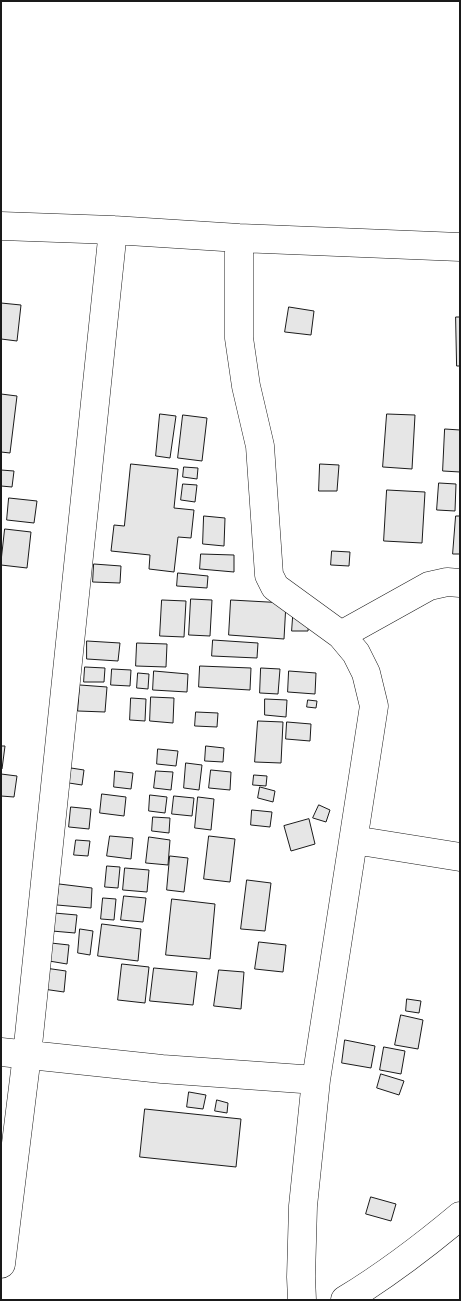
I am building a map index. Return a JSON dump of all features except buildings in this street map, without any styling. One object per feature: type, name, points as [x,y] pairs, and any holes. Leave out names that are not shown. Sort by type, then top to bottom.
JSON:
[{"type":"street","points":[[1,226],[460,247]]},
{"type":"street","points":[[1,1264],[14,1053],[113,230]]},
{"type":"street","points":[[239,238],[239,338],[246,386],[260,446],[269,575],[275,587],[340,635],[356,653],[366,673],[374,706],[316,1080],[303,1206],[300,1277],[302,1300]]},
{"type":"street","points":[[340,635],[429,586],[447,582],[460,583]]},
{"type":"street","points":[[354,840],[460,857]]},
{"type":"street","points":[[14,1053],[162,1069],[316,1080]]},
{"type":"street","points":[[345,1300],[424,1246],[460,1216]]}]
